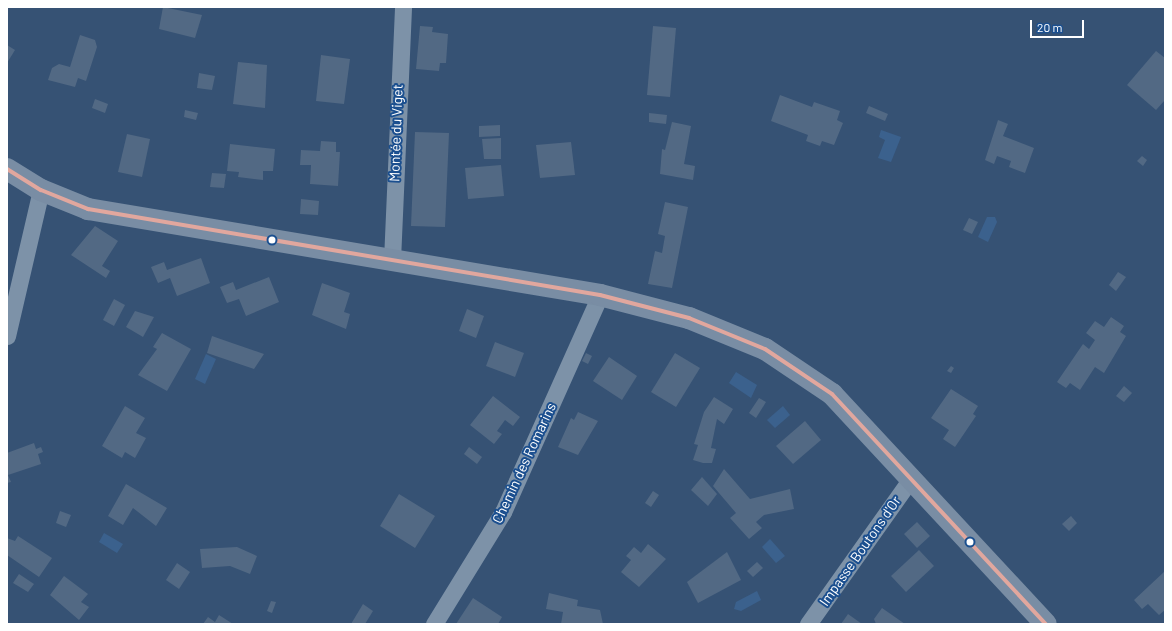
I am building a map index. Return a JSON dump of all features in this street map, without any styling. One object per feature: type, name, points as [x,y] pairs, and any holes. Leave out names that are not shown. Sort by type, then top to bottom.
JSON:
[{"type":"street","name":"Montée du Viget","points":[[392,260],[403,7]]},
{"type":"street","points":[[7,169],[41,190],[88,209],[600,295],[689,318],[765,349],[832,394],[912,477],[1046,624]]},
{"type":"street","points":[[7,336],[41,190]]},
{"type":"street","name":"Chemin des Romarins","points":[[434,624],[503,512],[600,295]]},
{"type":"street","name":"Impasse Boutons d'Or","points":[[808,624],[912,477]]},
{"type":"water","points":[[881,130],[901,137],[891,162],[878,158],[885,140],[879,137]]},
{"type":"water","points":[[987,217],[995,217],[997,222],[988,242],[978,237]]},
{"type":"water","points":[[206,354],[216,359],[205,384],[195,379]]},
{"type":"water","points":[[736,372],[757,385],[751,398],[729,383]]},
{"type":"water","points":[[783,406],[790,415],[775,428],[767,420]]},
{"type":"water","points":[[104,533],[123,544],[117,553],[99,542]]},
{"type":"water","points":[[770,539],[785,556],[776,563],[762,547]]},
{"type":"water","points":[[757,591],[761,600],[741,611],[734,609],[736,602]]},
{"type":"building","points":[[163,7],[202,15],[195,38],[159,29]]},
{"type":"building","points":[[420,26],[433,27],[432,32],[448,34],[446,63],[440,63],[439,71],[416,69]]},
{"type":"building","points":[[653,26],[676,28],[670,97],[647,95]]},
{"type":"building","points":[[80,35],[95,40],[97,47],[86,81],[78,78],[75,87],[48,80],[52,68],[59,64],[70,67]]},
{"type":"building","points":[[7,45],[15,50],[7,63]]},
{"type":"building","points":[[1156,51],[1165,58],[1165,100],[1156,110],[1127,85]]},
{"type":"building","points":[[321,55],[350,59],[344,104],[316,101]]},
{"type":"building","points":[[238,62],[267,65],[265,108],[233,104]]},
{"type":"building","points":[[199,73],[215,76],[212,90],[197,88]]},
{"type":"building","points":[[780,95],[812,107],[814,102],[840,111],[837,120],[843,123],[834,145],[822,141],[820,146],[806,141],[808,135],[771,121]]},
{"type":"building","points":[[95,99],[108,104],[105,113],[92,108]]},
{"type":"building","points":[[869,106],[888,114],[885,121],[866,113]]},
{"type":"building","points":[[185,110],[198,113],[196,120],[184,117]]},
{"type":"building","points":[[649,113],[667,115],[666,124],[649,122]]},
{"type":"building","points":[[998,120],[1008,124],[1003,136],[1034,148],[1025,173],[1009,167],[1011,161],[997,156],[994,164],[985,160]]},
{"type":"building","points":[[672,122],[691,126],[684,164],[695,166],[693,180],[660,174],[662,149],[665,150]]},
{"type":"building","points":[[500,125],[500,136],[479,137],[479,126]]},
{"type":"building","points":[[415,132],[449,133],[445,227],[411,226]]},
{"type":"building","points":[[127,134],[150,139],[142,177],[118,172]]},
{"type":"building","points":[[501,138],[501,159],[484,159],[482,139]]},
{"type":"building","points":[[321,141],[336,142],[336,152],[340,152],[338,186],[310,184],[311,165],[300,165],[301,150],[320,151]]},
{"type":"building","points":[[571,142],[575,175],[540,178],[536,145]]},
{"type":"building","points":[[230,144],[275,149],[273,171],[263,171],[263,180],[238,177],[239,172],[227,171]]},
{"type":"building","points":[[1142,156],[1147,160],[1143,166],[1137,161]]},
{"type":"building","points":[[501,165],[504,196],[468,199],[465,168]]},
{"type":"building","points":[[212,173],[226,174],[224,188],[210,187]]},
{"type":"building","points":[[301,199],[319,201],[318,215],[300,214]]},
{"type":"building","points":[[665,202],[688,207],[672,288],[648,284],[655,251],[662,253],[665,236],[658,234]]},
{"type":"building","points":[[969,218],[978,222],[972,234],[963,230]]},
{"type":"building","points":[[95,226],[118,241],[102,266],[110,271],[106,278],[71,255]]},
{"type":"building","points":[[201,258],[210,283],[177,296],[170,278],[158,283],[151,267],[164,262],[167,270]]},
{"type":"building","points":[[1118,272],[1126,277],[1116,291],[1109,285]]},
{"type":"building","points":[[269,277],[279,302],[246,316],[239,299],[227,303],[220,287],[233,282],[236,290]]},
{"type":"building","points":[[322,283],[350,293],[344,312],[350,314],[346,329],[312,315]]},
{"type":"building","points":[[114,299],[125,305],[114,326],[103,320]]},
{"type":"building","points":[[467,309],[484,316],[476,338],[459,331]]},
{"type":"building","points":[[135,311],[154,317],[143,337],[126,327]]},
{"type":"building","points":[[1111,317],[1124,326],[1120,332],[1126,336],[1104,373],[1095,367],[1080,390],[1070,383],[1066,388],[1057,382],[1083,344],[1089,349],[1095,340],[1086,333],[1095,321],[1104,327]]},
{"type":"building","points":[[162,333],[191,349],[167,391],[138,375],[157,349],[153,347]]},
{"type":"building","points":[[212,336],[264,354],[254,369],[207,353]]},
{"type":"building","points":[[495,342],[524,353],[515,377],[486,366]]},
{"type":"building","points":[[586,353],[592,356],[588,364],[582,361]]},
{"type":"building","points":[[675,353],[700,368],[676,407],[651,392]]},
{"type":"building","points":[[609,357],[637,376],[622,400],[593,381]]},
{"type":"building","points":[[951,366],[954,368],[951,373],[947,371]]},
{"type":"building","points":[[1124,386],[1132,393],[1124,402],[1116,396]]},
{"type":"building","points":[[951,389],[978,406],[973,414],[976,416],[955,447],[943,439],[949,430],[931,418]]},
{"type":"building","points":[[493,396],[520,417],[513,426],[505,420],[497,431],[502,434],[494,444],[470,425]]},
{"type":"building","points":[[714,397],[733,409],[724,424],[717,419],[711,448],[716,449],[712,463],[703,463],[693,460],[698,445],[694,444],[704,412]]},
{"type":"building","points":[[759,398],[766,402],[756,418],[749,413]]},
{"type":"building","points":[[125,406],[145,418],[136,433],[146,438],[135,458],[125,452],[122,458],[102,446]]},
{"type":"building","points":[[578,412],[598,421],[578,455],[558,447],[571,418],[574,420]]},
{"type":"building","points":[[805,421],[821,440],[793,464],[776,446]]},
{"type":"building","points":[[34,443],[36,449],[41,447],[43,452],[38,454],[41,464],[8,475],[11,482],[7,483],[7,453]]},
{"type":"building","points":[[469,447],[482,457],[477,464],[464,454]]},
{"type":"building","points":[[724,469],[750,499],[790,489],[794,509],[764,515],[756,522],[762,528],[749,539],[730,518],[736,513],[713,486]]},
{"type":"building","points":[[702,477],[717,494],[708,506],[691,490]]},
{"type":"building","points":[[126,484],[167,508],[156,526],[133,508],[123,525],[108,516]]},
{"type":"building","points":[[653,491],[659,495],[651,507],[645,503]]},
{"type":"building","points":[[399,494],[435,516],[415,548],[380,526]]},
{"type":"building","points":[[60,511],[71,515],[66,527],[56,523]]},
{"type":"building","points":[[1071,516],[1077,523],[1069,531],[1062,524]]},
{"type":"building","points":[[917,522],[930,536],[917,548],[904,534]]},
{"type":"building","points":[[18,536],[52,558],[39,577],[7,555],[7,538],[15,541]]},
{"type":"building","points":[[648,544],[666,559],[639,587],[621,572],[631,560],[626,556],[634,547],[641,553]]},
{"type":"building","points":[[237,547],[257,556],[250,574],[230,566],[202,568],[200,549]]},
{"type":"building","points":[[919,550],[934,566],[906,592],[891,576]]},
{"type":"building","points":[[727,552],[741,580],[698,603],[687,582]]},
{"type":"building","points":[[757,562],[763,568],[753,577],[747,571]]},
{"type":"building","points":[[177,563],[190,572],[179,589],[166,580]]},
{"type":"building","points":[[1165,571],[1165,610],[1159,615],[1148,604],[1142,609],[1134,600]]},
{"type":"building","points":[[19,574],[34,584],[28,592],[13,583]]},
{"type":"building","points":[[64,576],[88,594],[81,602],[89,607],[79,620],[50,595]]},
{"type":"building","points":[[549,593],[578,600],[577,606],[600,610],[603,624],[561,624],[563,612],[546,609]]},
{"type":"building","points":[[473,598],[502,617],[498,624],[456,624]]},
{"type":"building","points":[[271,601],[276,602],[272,613],[267,611]]},
{"type":"building","points":[[363,604],[373,611],[365,624],[351,624]]},
{"type":"building","points":[[882,608],[905,624],[876,624],[874,619]]},
{"type":"building","points":[[848,614],[862,624],[841,624]]},
{"type":"building","points":[[219,615],[233,624],[203,624],[208,617],[215,622]]},
{"type":"transit line","name":"20","points":[[7,169],[41,190],[88,209],[600,295],[689,318],[765,349],[832,394],[1046,624]]}]
